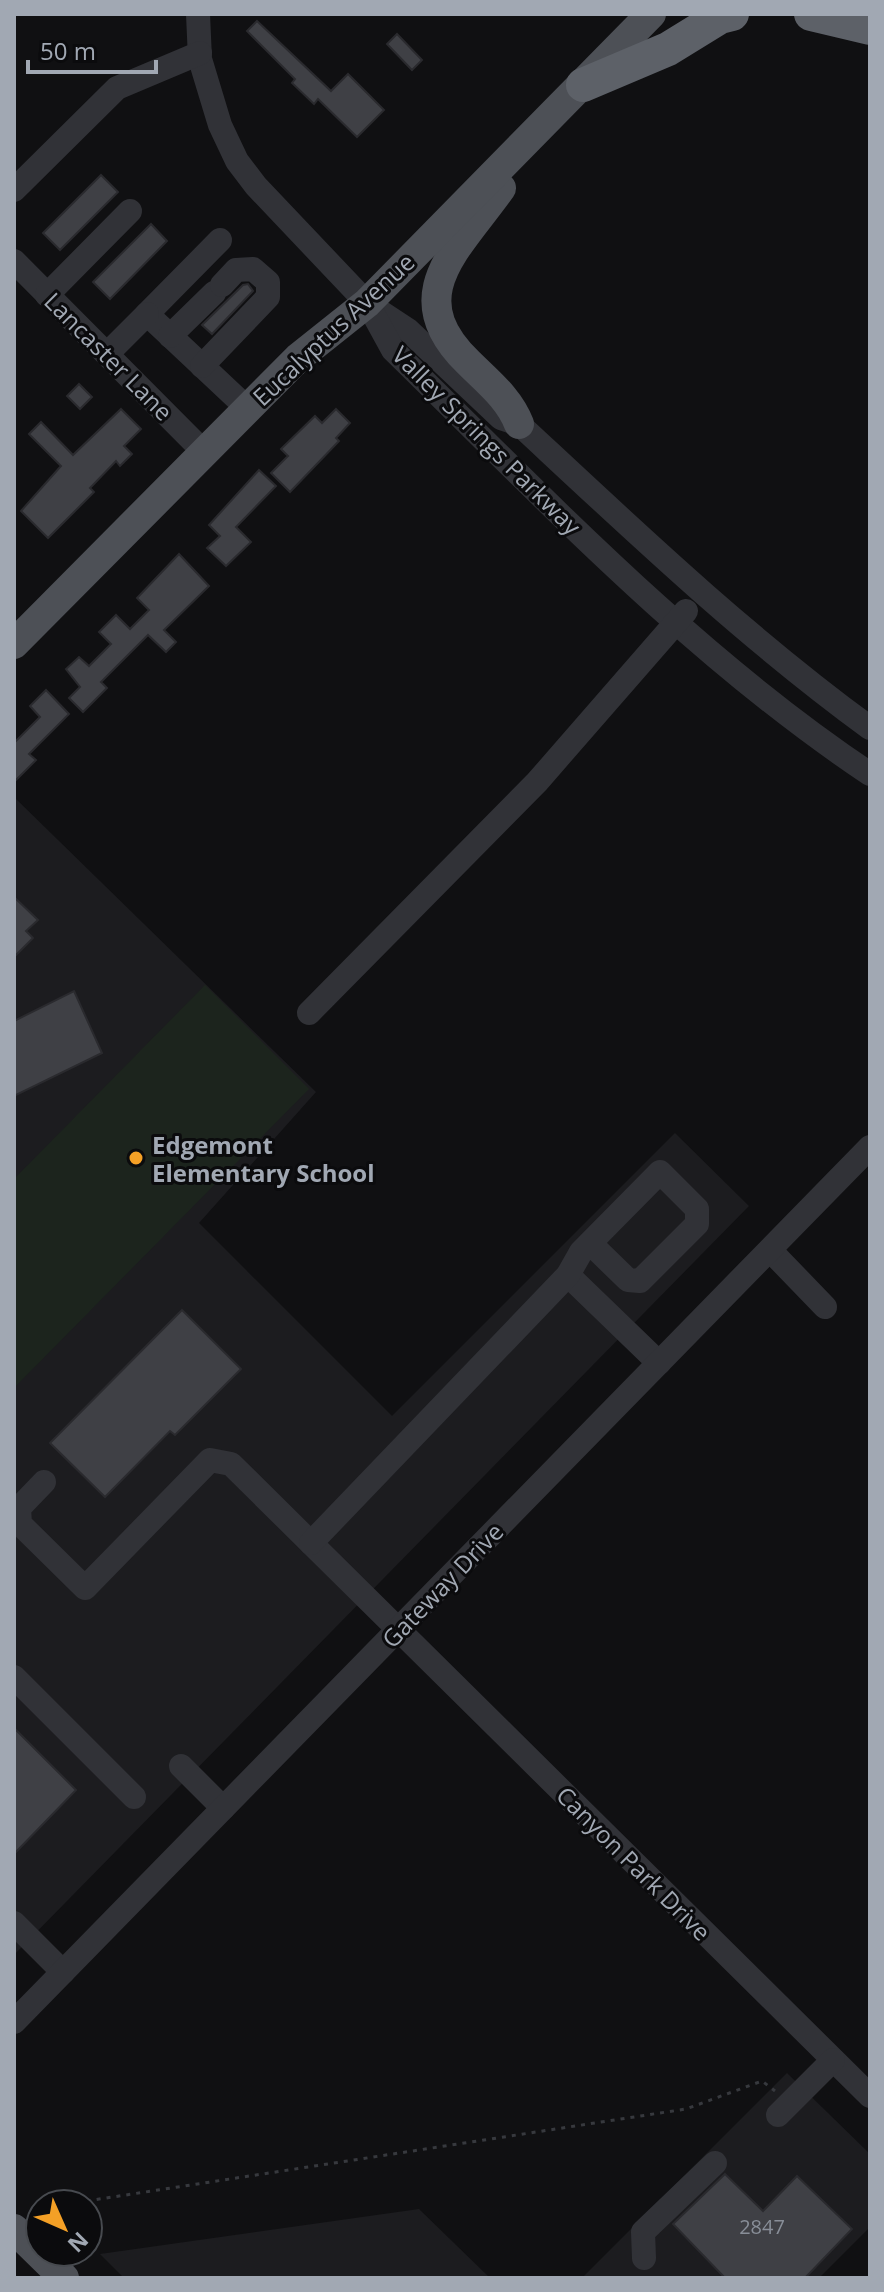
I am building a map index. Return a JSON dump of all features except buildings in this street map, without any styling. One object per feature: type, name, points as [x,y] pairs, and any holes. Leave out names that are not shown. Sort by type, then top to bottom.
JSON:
[{"type":"highway","points":[[583,85],[668,49],[720,17],[732,14]]},
{"type":"highway","points":[[811,14],[870,28]]},
{"type":"main road","name":"Eucalyptus Avenue","points":[[14,644],[298,358],[367,303],[651,14]]},
{"type":"main road","points":[[519,424],[512,405],[444,334],[434,308],[435,297],[442,272],[547,120]]},
{"type":"main road","points":[[14,2229],[64,2278]]},
{"type":"street","points":[[198,14],[200,53],[220,125],[237,161],[276,211],[367,303]]},
{"type":"street","points":[[14,190],[117,88],[200,53]]},
{"type":"street","points":[[47,295],[130,211]]},
{"type":"street","points":[[107,354],[220,240]]},
{"type":"street","name":"Lancaster Lane","points":[[14,261],[203,451]]},
{"type":"street","points":[[170,336],[236,270],[253,269],[268,282],[268,297],[202,366]]},
{"type":"street","name":"Valley Springs Parkway","points":[[367,303],[408,330],[501,418],[519,424],[700,594],[803,679],[870,728]]},
{"type":"street","name":"Valley Springs Parkway","points":[[367,303],[393,350],[611,564],[786,714],[870,774]]},
{"type":"street","points":[[147,314],[247,408]]},
{"type":"street","points":[[309,1013],[537,782],[700,594]]},
{"type":"street","name":"Gateway Drive","points":[[14,2022],[870,1147]]},
{"type":"street","points":[[311,1543],[568,1275],[590,1243],[660,1172],[697,1209],[697,1224],[640,1281],[628,1280],[590,1243]]},
{"type":"street","points":[[770,1250],[825,1307]]},
{"type":"street","points":[[568,1275],[659,1363]]},
{"type":"street","name":"Canyon Park Drive","points":[[44,1482],[19,1508],[20,1524],[85,1588],[210,1460],[231,1464],[870,2096]]},
{"type":"street","points":[[14,1677],[134,1797]]},
{"type":"street","points":[[181,1766],[223,1808]]},
{"type":"street","points":[[14,1923],[63,1972]]},
{"type":"street","points":[[784,2109],[833,2060]]},
{"type":"street","points":[[644,2258],[643,2232],[715,2163]]},
{"type":"path","points":[[104,2198],[686,2109],[762,2081],[784,2109]]},
{"type":"shaded area","points":[[14,797],[316,1092],[199,1223],[392,1416],[675,1133],[749,1206],[14,1955]]},
{"type":"shaded area","points":[[205,985],[309,1089],[14,1388],[14,1179]]},
{"type":"shaded area","points":[[787,2073],[870,2154],[870,2227],[819,2278],[582,2278]]},
{"type":"shaded area","points":[[419,2209],[490,2278],[124,2278],[104,2258],[104,2253]]},
{"type":"place","name":"Edgemont Elementary School","points":[[136,1158]]}]
